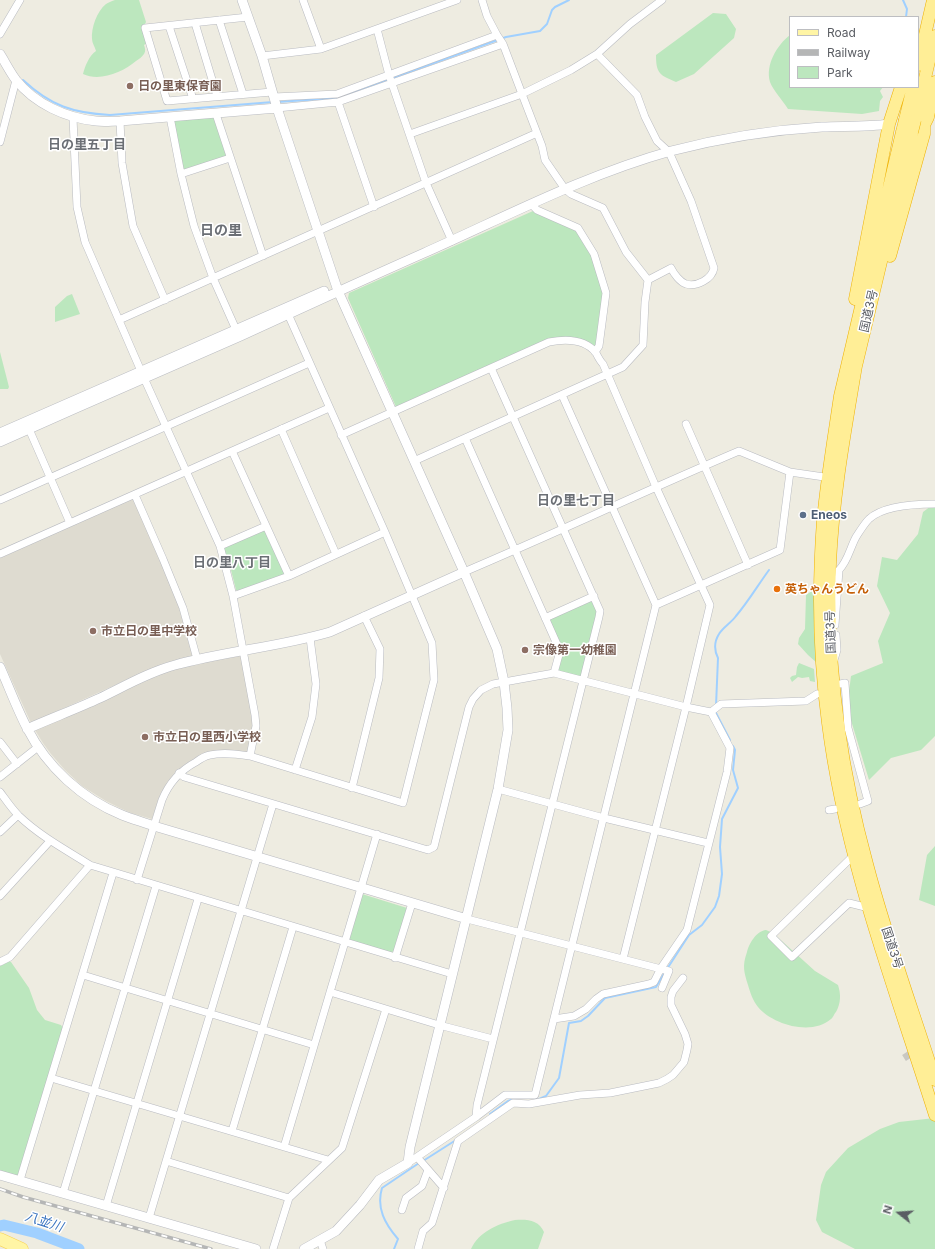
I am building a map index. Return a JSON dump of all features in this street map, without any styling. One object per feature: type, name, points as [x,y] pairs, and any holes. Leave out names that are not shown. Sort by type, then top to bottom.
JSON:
[{"type":"highway","points":[[919,28],[927,0]]},
{"type":"highway","points":[[919,61],[933,0]]},
{"type":"highway","name":"国道3号","points":[[935,36],[852,366],[833,477],[823,520],[820,597],[822,666],[828,723],[832,753],[844,812],[869,908],[935,1115]]},
{"type":"highway","points":[[912,126],[928,117],[935,84]]},
{"type":"highway","points":[[852,366],[849,329],[889,124],[901,88]]},
{"type":"highway","name":"国道3号","points":[[912,126],[913,88]]},
{"type":"highway","points":[[852,366],[875,315],[924,134],[912,126],[889,124]]},
{"type":"highway","name":"国道3号","points":[[833,477],[833,522],[830,563],[832,664],[843,754],[866,862],[935,1080]]},
{"type":"main road","points":[[0,1239],[22,1249]]},
{"type":"street","points":[[0,34],[20,0]]},
{"type":"street","points":[[242,0],[262,56],[277,108],[338,288],[497,649],[508,708],[508,730],[498,789],[410,1147],[408,1163]]},
{"type":"street","points":[[303,0],[321,49]]},
{"type":"street","points":[[262,56],[321,49],[377,29],[438,3],[457,0]]},
{"type":"street","points":[[414,461],[623,367],[643,345],[645,302],[648,280],[626,252],[603,208],[571,194],[564,187],[545,160],[542,146],[503,44],[487,16],[482,0]]},
{"type":"street","points":[[410,134],[522,94],[571,70],[597,54],[630,24],[662,0]]},
{"type":"street","points":[[248,17],[146,28],[167,101],[243,94],[337,94],[497,35]]},
{"type":"street","points":[[219,20],[243,94]]},
{"type":"street","points":[[195,23],[217,96]]},
{"type":"street","points":[[169,26],[193,98]]},
{"type":"street","points":[[377,29],[389,75],[426,183],[451,238]]},
{"type":"street","points":[[0,54],[16,80],[30,94],[54,110],[73,118],[96,121],[120,121],[216,114],[338,102],[393,84],[503,44]]},
{"type":"street","points":[[597,54],[637,96],[645,117],[657,141],[667,149],[691,201],[714,268],[713,273],[702,282],[695,284],[686,284],[675,275],[671,268],[648,280]]},
{"type":"street","points":[[0,142],[16,80]]},
{"type":"street","points":[[338,102],[374,207]]},
{"type":"street","points":[[216,114],[263,256]]},
{"type":"street","points":[[170,117],[181,174],[194,226],[213,278],[238,333]]},
{"type":"street","points":[[73,118],[77,206],[85,242],[142,375],[220,546],[233,596],[255,714],[256,726],[250,756]]},
{"type":"street","points":[[120,121],[122,163],[133,226],[165,300]]},
{"type":"street","points":[[0,434],[238,333],[564,187],[622,167],[667,149],[778,130],[889,124]]},
{"type":"street","points":[[119,320],[537,133]]},
{"type":"street","points":[[181,174],[230,158]]},
{"type":"street","points":[[451,238],[532,204],[564,187]]},
{"type":"street","points":[[532,204],[537,210],[578,228],[594,254],[606,294],[599,346],[595,352]]},
{"type":"street","points":[[238,333],[288,314],[338,288]]},
{"type":"street","points":[[137,880],[167,788],[174,778],[185,768],[209,755],[235,754],[250,756],[403,803],[434,680],[432,643],[385,532],[288,314]]},
{"type":"street","points":[[341,434],[549,342],[571,340],[583,344],[595,352],[603,364],[656,487],[710,606],[623,959]]},
{"type":"street","points":[[0,500],[309,363]]},
{"type":"street","points":[[476,1117],[477,1105],[493,1039],[600,611],[491,368]]},
{"type":"street","points":[[0,442],[142,375]]},
{"type":"street","points":[[304,1249],[321,1245],[360,1205],[379,1180],[417,1157],[506,1095],[535,1095],[656,605],[562,395]]},
{"type":"street","points":[[0,554],[329,408]]},
{"type":"street","points":[[686,424],[748,564]]},
{"type":"street","points":[[29,429],[70,523]]},
{"type":"street","points":[[281,429],[336,554]]},
{"type":"street","points":[[465,438],[560,651],[554,673]]},
{"type":"street","points":[[27,728],[100,698],[147,675],[174,665],[197,659],[310,638],[330,632],[464,572],[515,551],[563,528],[739,450],[790,472],[833,477]]},
{"type":"street","points":[[232,451],[289,576]]},
{"type":"street","points":[[656,605],[780,550],[790,472]]},
{"type":"street","points":[[135,494],[183,608],[197,659]]},
{"type":"street","points":[[832,664],[837,650],[835,629],[839,570],[844,564],[861,529],[869,519],[885,510],[900,506],[935,504]]},
{"type":"street","points":[[220,546],[266,526]]},
{"type":"street","points":[[233,596],[289,576],[385,532]]},
{"type":"street","points":[[545,618],[594,596]]},
{"type":"street","points":[[352,788],[379,678],[380,649],[364,616]]},
{"type":"street","points":[[295,770],[312,717],[316,684],[310,638]]},
{"type":"street","points":[[0,667],[27,728],[50,762],[61,774],[91,799],[122,815],[154,826],[467,919],[661,968],[669,971],[662,988]]},
{"type":"street","points":[[179,773],[184,777],[428,850],[434,847],[469,707],[473,699],[481,690],[493,684],[554,673],[711,712],[721,704],[806,701],[817,694]]},
{"type":"street","points":[[840,684],[845,683],[848,728],[868,801],[860,804]]},
{"type":"street","points":[[554,1019],[574,1016],[586,1009],[603,994],[654,982],[661,968],[687,930],[727,772],[730,754],[730,748],[711,712]]},
{"type":"street","points":[[0,742],[17,764]]},
{"type":"street","points":[[0,777],[38,746]]},
{"type":"street","points":[[498,789],[708,844]]},
{"type":"street","points":[[0,792],[18,815],[50,841],[90,865],[198,899],[452,974]]},
{"type":"street","points":[[149,1218],[273,804]]},
{"type":"street","points":[[0,832],[18,815]]},
{"type":"street","points":[[284,1147],[377,834]]},
{"type":"street","points":[[0,896],[50,841]]},
{"type":"street","points":[[854,855],[771,936],[792,957],[849,903],[869,908]]},
{"type":"street","points":[[0,962],[10,957],[90,865]]},
{"type":"street","points":[[20,1180],[113,873]]},
{"type":"street","points":[[63,1193],[156,886]]},
{"type":"street","points":[[106,1206],[198,899]]},
{"type":"street","points":[[395,958],[412,903]]},
{"type":"street","points":[[232,1131],[293,926]]},
{"type":"street","points":[[83,975],[314,1044]]},
{"type":"street","points":[[418,1249],[423,1231],[432,1222],[458,1141],[513,1103],[529,1104],[580,1095],[610,1093],[659,1083],[673,1074],[684,1062],[688,1044],[685,1034],[671,1005],[673,991],[683,978]]},
{"type":"street","points":[[330,992],[440,1025],[493,1039]]},
{"type":"street","points":[[273,1249],[289,1198],[342,1148],[386,1009]]},
{"type":"street","points":[[51,1078],[328,1160]]},
{"type":"street","points":[[532,1095],[533,1103]]},
{"type":"street","points":[[417,1157],[444,1188]]},
{"type":"street","points":[[166,1161],[289,1198]]},
{"type":"street","points":[[402,1210],[406,1198],[422,1186],[428,1170]]},
{"type":"street","points":[[0,1175],[256,1249]]},
{"type":"shaded area","name":"市立日の里中学校","points":[[131,499],[134,500],[175,594],[193,655],[191,658],[144,672],[31,723],[0,654],[0,558]]},
{"type":"shaded area","name":"市立日の里西小学校","points":[[239,656],[242,657],[253,721],[249,751],[246,753],[204,754],[187,763],[174,774],[167,783],[160,795],[152,819],[120,808],[82,786],[51,754],[35,730],[153,677],[182,667]]},
{"type":"green space","points":[[115,0],[139,0],[146,22],[142,27],[147,43],[144,45],[145,53],[125,69],[111,75],[97,77],[83,74],[88,61],[96,51],[92,42],[92,30],[95,20],[107,3]]},
{"type":"green space","points":[[713,13],[726,14],[736,29],[734,38],[694,74],[676,82],[666,78],[658,70],[656,55]]},
{"type":"green space","points":[[789,36],[789,88],[882,88],[880,91],[883,97],[880,101],[879,111],[862,114],[788,109],[771,85],[769,76],[769,69],[773,56]]},
{"type":"green space","points":[[214,118],[226,157],[186,171],[183,169],[174,123],[175,120]]},
{"type":"green space","points":[[533,211],[577,230],[591,253],[604,293],[597,347],[594,349],[568,338],[549,339],[396,407],[348,298],[349,293]]},
{"type":"green space","points":[[72,294],[80,314],[55,322],[55,307],[67,296]]},
{"type":"green space","points":[[0,352],[9,387],[8,389],[0,389]]},
{"type":"green space","points":[[935,503],[935,736],[921,750],[891,758],[869,780],[847,707],[851,676],[883,663],[878,641],[890,613],[877,586],[882,557],[897,560],[918,534],[923,512]]},
{"type":"green space","points":[[262,530],[265,531],[284,573],[283,575],[238,591],[236,590],[224,549],[225,547]]},
{"type":"green space","points":[[815,589],[817,663],[798,644],[799,638],[805,629],[806,595]]},
{"type":"green space","points":[[589,601],[593,602],[597,612],[581,676],[579,677],[558,669],[563,650],[549,621],[550,618]]},
{"type":"green space","points":[[799,663],[814,669],[815,682],[810,681],[809,677],[798,677],[792,682],[790,678],[796,675]]},
{"type":"green space","points":[[935,846],[935,906],[919,900],[927,855]]},
{"type":"green space","points":[[362,894],[407,908],[394,951],[390,953],[350,940],[349,937]]},
{"type":"green space","points":[[766,930],[773,933],[815,971],[838,985],[840,1002],[838,1009],[832,1018],[823,1024],[814,1027],[793,1026],[773,1019],[756,1005],[745,976],[744,961],[751,942],[756,935]]},
{"type":"green space","points":[[9,961],[29,988],[37,1010],[45,1020],[61,1025],[63,1028],[19,1174],[16,1176],[0,1172],[0,966]]},
{"type":"green space","points":[[935,1118],[935,1249],[855,1249],[822,1232],[816,1220],[821,1185],[826,1172],[848,1148],[880,1129],[899,1122]]},
{"type":"green space","points":[[515,1220],[532,1221],[542,1228],[544,1232],[538,1249],[471,1249],[474,1243],[484,1233],[495,1226]]},
{"type":"waterway","points":[[277,102],[337,98],[506,37],[540,31],[547,24],[552,10],[569,0]]},
{"type":"waterway","points":[[903,0],[907,9],[906,16]]},
{"type":"waterway","points":[[23,80],[33,89],[53,102],[74,110],[97,114],[110,115],[273,102]]},
{"type":"waterway","points":[[716,706],[718,658],[715,643],[717,637],[745,605],[769,570]]},
{"type":"waterway","points":[[716,710],[716,713],[730,740]]},
{"type":"waterway","points":[[667,969],[689,935],[702,925],[715,907],[719,896],[722,874],[720,847],[722,819],[738,788],[733,770],[735,750],[733,746]]},
{"type":"waterway","points":[[539,1099],[546,1096],[559,1078],[569,1023],[581,1021],[588,1016],[605,998],[656,987],[665,972]]},
{"type":"waterway","points":[[490,1114],[511,1100]]},
{"type":"waterway","points":[[423,1161],[456,1140]]},
{"type":"waterway","points":[[394,1249],[398,1239],[389,1228],[381,1209],[380,1195],[382,1188],[419,1163]]},
{"type":"waterway","name":"八並川","points":[[0,1226],[4,1225],[37,1233],[79,1249]]},
{"type":"tunnel","points":[[904,1058],[929,1042]]},
{"type":"railway","points":[[0,1189],[23,1197],[211,1249]]},
{"type":"place","name":"日の里東保育園","points":[[130,86]]},
{"type":"place","name":"Eneos","points":[[803,515]]},
{"type":"place","name":"英ちゃんうどん","points":[[777,589]]},
{"type":"place","name":"市立日の里中学校","points":[[93,631]]},
{"type":"place","name":"宗像第一幼稚園","points":[[525,650]]},
{"type":"place","name":"市立日の里西小学校","points":[[145,737]]},
{"type":"district","name":"日の里五丁目","points":[[87,145]]},
{"type":"district","name":"日の里","points":[[221,231]]},
{"type":"district","name":"日の里七丁目","points":[[576,501]]},
{"type":"district","name":"日の里八丁目","points":[[232,563]]}]
